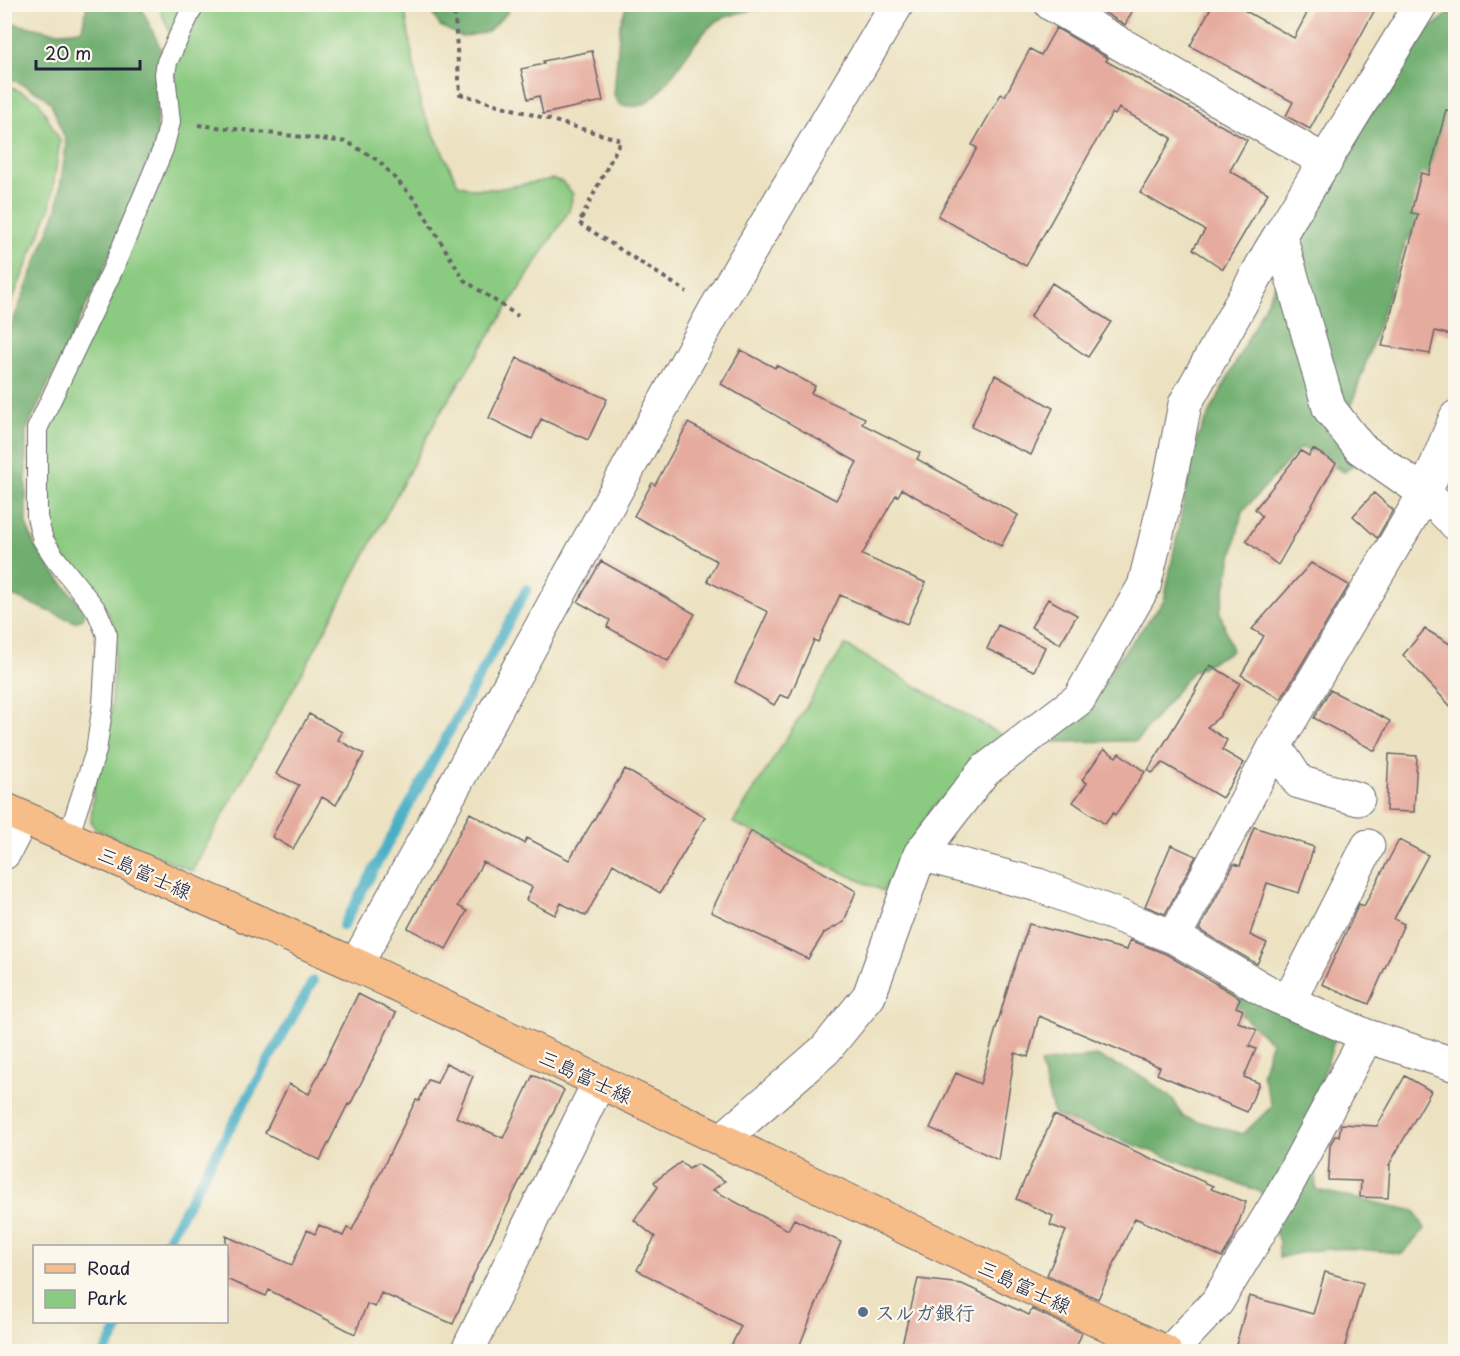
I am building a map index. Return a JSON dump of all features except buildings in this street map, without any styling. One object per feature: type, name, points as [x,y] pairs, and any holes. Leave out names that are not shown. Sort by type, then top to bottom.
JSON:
[{"type":"main road","name":"三島富士線","points":[[13,813],[356,966],[1164,1352]]},
{"type":"street","points":[[356,966],[715,310],[897,4]]},
{"type":"street","points":[[1051,4],[1326,162]]},
{"type":"street","points":[[722,1140],[825,1050],[869,996],[920,854],[984,771],[1079,699],[1144,586],[1170,480],[1185,404],[1280,235],[1421,4]]},
{"type":"street","points":[[1280,235],[1329,408],[1360,448],[1425,493],[1455,524]]},
{"type":"street","points":[[1174,937],[1275,746],[1425,493],[1455,417]]},
{"type":"street","points":[[1275,746],[1299,782],[1358,799]]},
{"type":"street","points":[[4,853],[13,813]]},
{"type":"street","points":[[1289,1002],[1368,846]]},
{"type":"street","points":[[920,854],[1038,885],[1174,937],[1273,995],[1367,1036],[1455,1065]]},
{"type":"street","points":[[1170,1352],[1217,1302],[1280,1198],[1367,1036]]},
{"type":"street","points":[[467,1352],[599,1082]]},
{"type":"lane","points":[[68,838],[96,751],[103,704],[107,635],[97,611],[43,540],[37,517],[37,429],[112,271],[163,149],[170,122],[165,74],[167,62],[194,4]]},
{"type":"path","points":[[454,4],[460,94],[621,140],[579,223],[715,310]]},
{"type":"path","points":[[170,122],[347,142],[378,161],[416,201],[464,280],[518,316]]},
{"type":"green space","points":[[627,4],[785,5],[741,13],[717,21],[698,40],[659,92],[649,101],[635,106],[620,105],[614,95],[620,24]]},
{"type":"green space","points":[[87,5],[140,5],[163,53],[157,77],[157,145],[105,267],[26,431],[26,524],[35,546],[57,577],[83,607],[85,614],[82,619],[75,622],[5,593],[5,342],[57,209],[66,146],[51,103],[41,94],[5,76],[4,21],[43,30],[73,31],[82,29]]},
{"type":"green space","points":[[158,5],[404,5],[421,107],[458,184],[473,189],[497,189],[553,179],[563,182],[573,194],[569,211],[440,413],[313,653],[192,871],[95,829],[91,821],[94,786],[110,725],[116,637],[112,620],[104,606],[63,557],[45,518],[47,431],[172,150],[174,63],[169,30]]},
{"type":"green space","points":[[427,5],[510,5],[507,13],[487,32],[462,37],[440,26]]},
{"type":"green space","points":[[1455,11],[1455,186],[1448,187],[1406,242],[1348,416],[1363,458],[1344,472],[1301,447],[1242,512],[1220,612],[1232,651],[1192,672],[1137,741],[1053,742],[1164,601],[1196,440],[1317,203],[1412,42]]},
{"type":"green space","points":[[5,84],[38,100],[60,141],[50,208],[5,318]]},
{"type":"green space","points":[[845,645],[1008,739],[931,809],[883,891],[733,823]]},
{"type":"green space","points":[[1224,975],[1340,1024],[1312,1109],[1316,1190],[1415,1211],[1425,1229],[1402,1254],[1340,1248],[1279,1258],[1279,1242],[1261,1192],[1054,1115],[1040,1063],[1096,1056],[1143,1077],[1173,1099],[1183,1117],[1243,1134],[1272,1106],[1262,1075],[1271,1042],[1215,990]]},
{"type":"waterway","points":[[343,926],[527,589]]},
{"type":"waterway","points":[[165,1245],[313,981]]},
{"type":"waterway","points":[[105,1352],[121,1323]]},
{"type":"place","name":"スルガ銀行","points":[[863,1312]]}]
